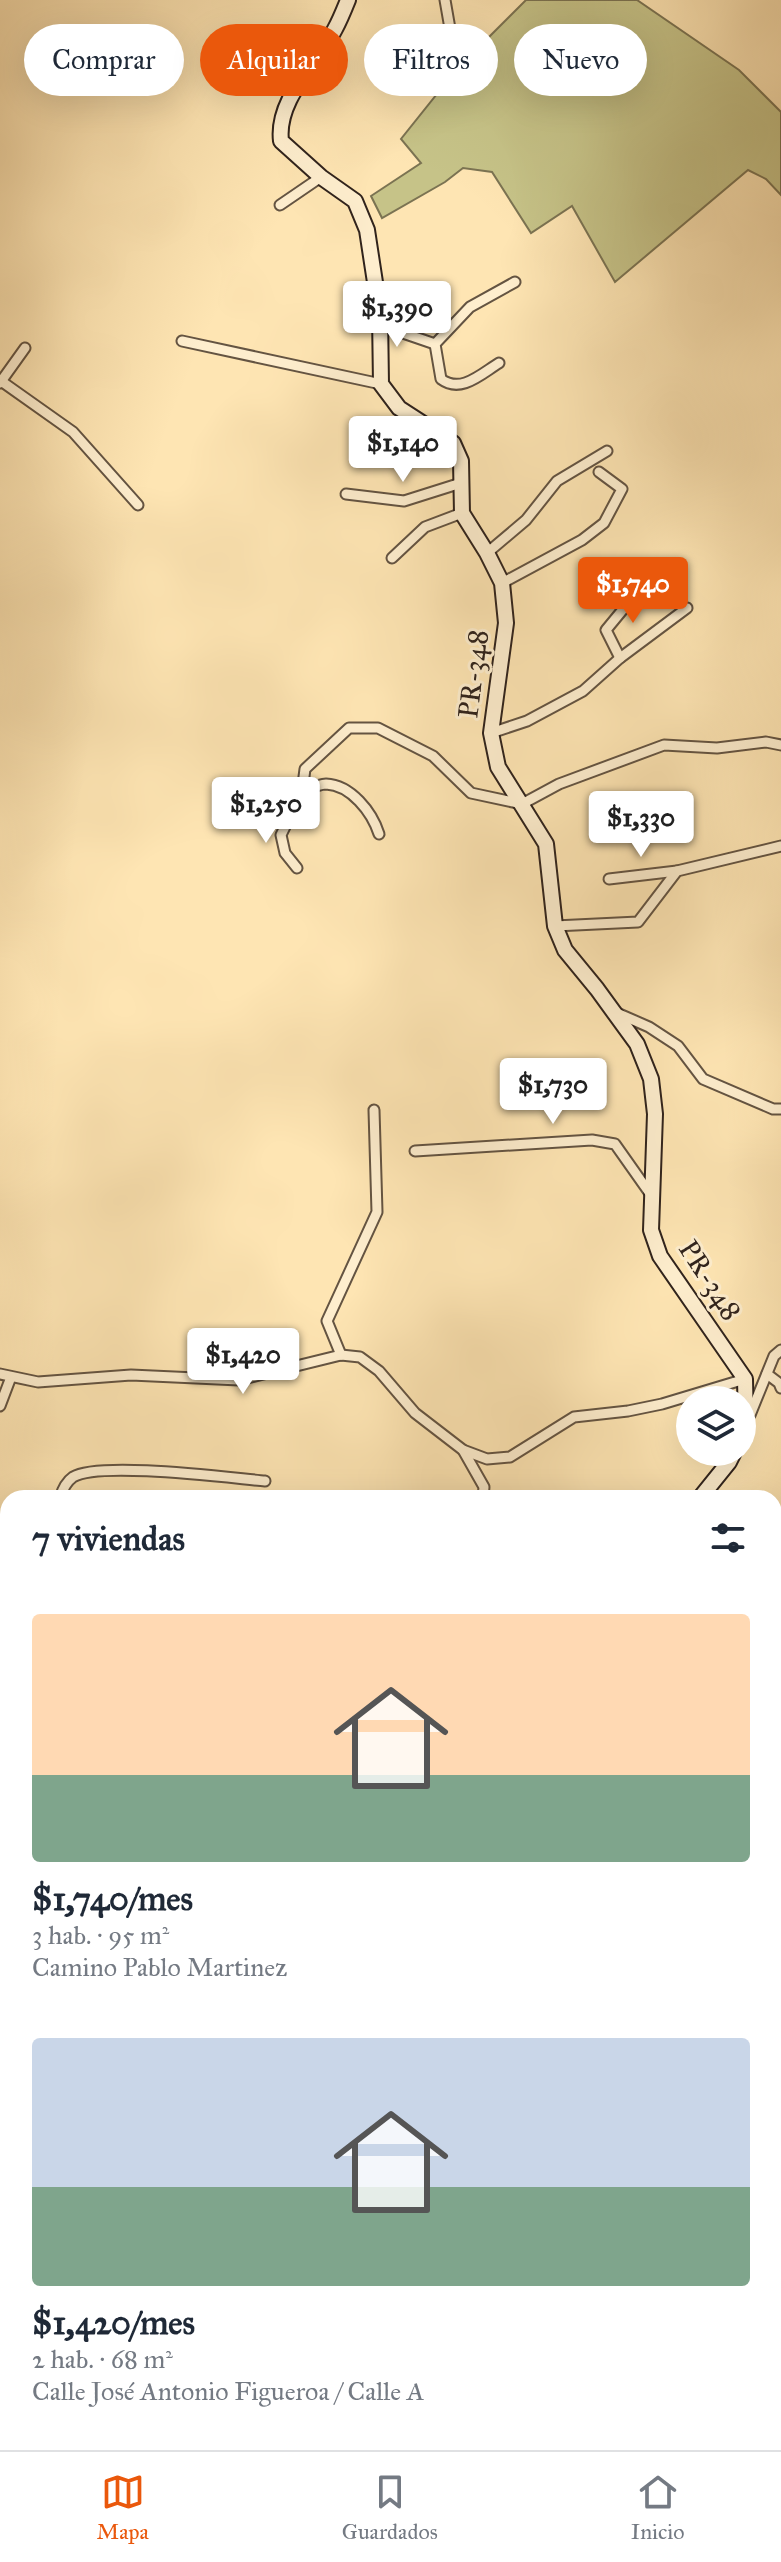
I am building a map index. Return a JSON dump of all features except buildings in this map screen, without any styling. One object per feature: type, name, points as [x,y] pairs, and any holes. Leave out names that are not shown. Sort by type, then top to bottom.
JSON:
[{"type":"street","points":[[348,0],[336,29],[288,103],[279,125],[281,141],[321,177],[355,201],[367,230],[380,315],[381,384],[399,408],[453,443],[461,461],[462,513],[425,527],[392,558]]},
{"type":"street","points":[[445,0],[449,24]]},
{"type":"street","points":[[280,205],[321,177]]},
{"type":"street","points":[[435,344],[470,307],[515,282]]},
{"type":"street","points":[[380,315],[400,332],[435,344]]},
{"type":"street","points":[[182,341],[381,384]]},
{"type":"street","points":[[435,344],[441,379],[449,385],[465,385],[499,363]]},
{"type":"street","points":[[25,348],[1,382],[73,432],[138,505]]},
{"type":"street","points":[[487,553],[526,520],[557,481],[607,451]]},
{"type":"street","points":[[502,583],[582,540],[604,523],[622,489],[599,472]]},
{"type":"street","points":[[346,494],[404,501],[461,483]]},
{"type":"street","name":"PR-348","points":[[462,513],[502,583],[506,623],[491,733],[498,767],[546,844],[555,926],[565,950],[637,1044],[651,1079],[655,1114],[651,1230],[660,1256],[745,1379]]},
{"type":"street","points":[[620,658],[606,630],[639,590]]},
{"type":"street","points":[[491,733],[527,721],[583,691],[620,658],[687,608]]},
{"type":"street","points":[[297,868],[285,853],[281,835],[302,792],[305,769],[349,728],[378,728],[433,756],[471,793],[522,804],[559,784],[664,745],[717,748],[766,742],[781,745]]},
{"type":"street","points":[[302,792],[324,783],[345,788],[376,824],[379,834]]},
{"type":"street","points":[[609,879],[677,871],[781,846]]},
{"type":"street","points":[[555,926],[638,922],[677,871]]},
{"type":"street","points":[[614,1011],[649,1027],[678,1046],[703,1079],[773,1109],[781,1109]]},
{"type":"street","points":[[341,1355],[327,1321],[377,1212],[374,1110]]},
{"type":"street","points":[[415,1151],[592,1140],[615,1144],[651,1195]]},
{"type":"street","points":[[756,1401],[774,1356],[781,1350]]},
{"type":"street","points":[[0,1374],[38,1382],[131,1375],[239,1380],[341,1355],[360,1357],[379,1371],[415,1413],[463,1450],[487,1459],[510,1457],[574,1417],[651,1406],[745,1379],[745,1386]]},
{"type":"street","points":[[767,1374],[781,1388]]},
{"type":"street","points":[[0,1406],[11,1377]]},
{"type":"street","points":[[463,1450],[484,1490]]},
{"type":"street","points":[[706,1490],[726,1466]]},
{"type":"street","points":[[63,1490],[73,1477],[88,1473],[152,1470],[265,1481]]},
{"type":"shaded area","points":[[526,0],[637,0],[739,70],[781,112],[781,195],[766,179],[748,170],[615,282],[572,206],[531,233],[492,172],[463,168],[445,182],[382,218],[371,196],[421,163],[401,139],[435,96],[498,96],[498,28]]}]
